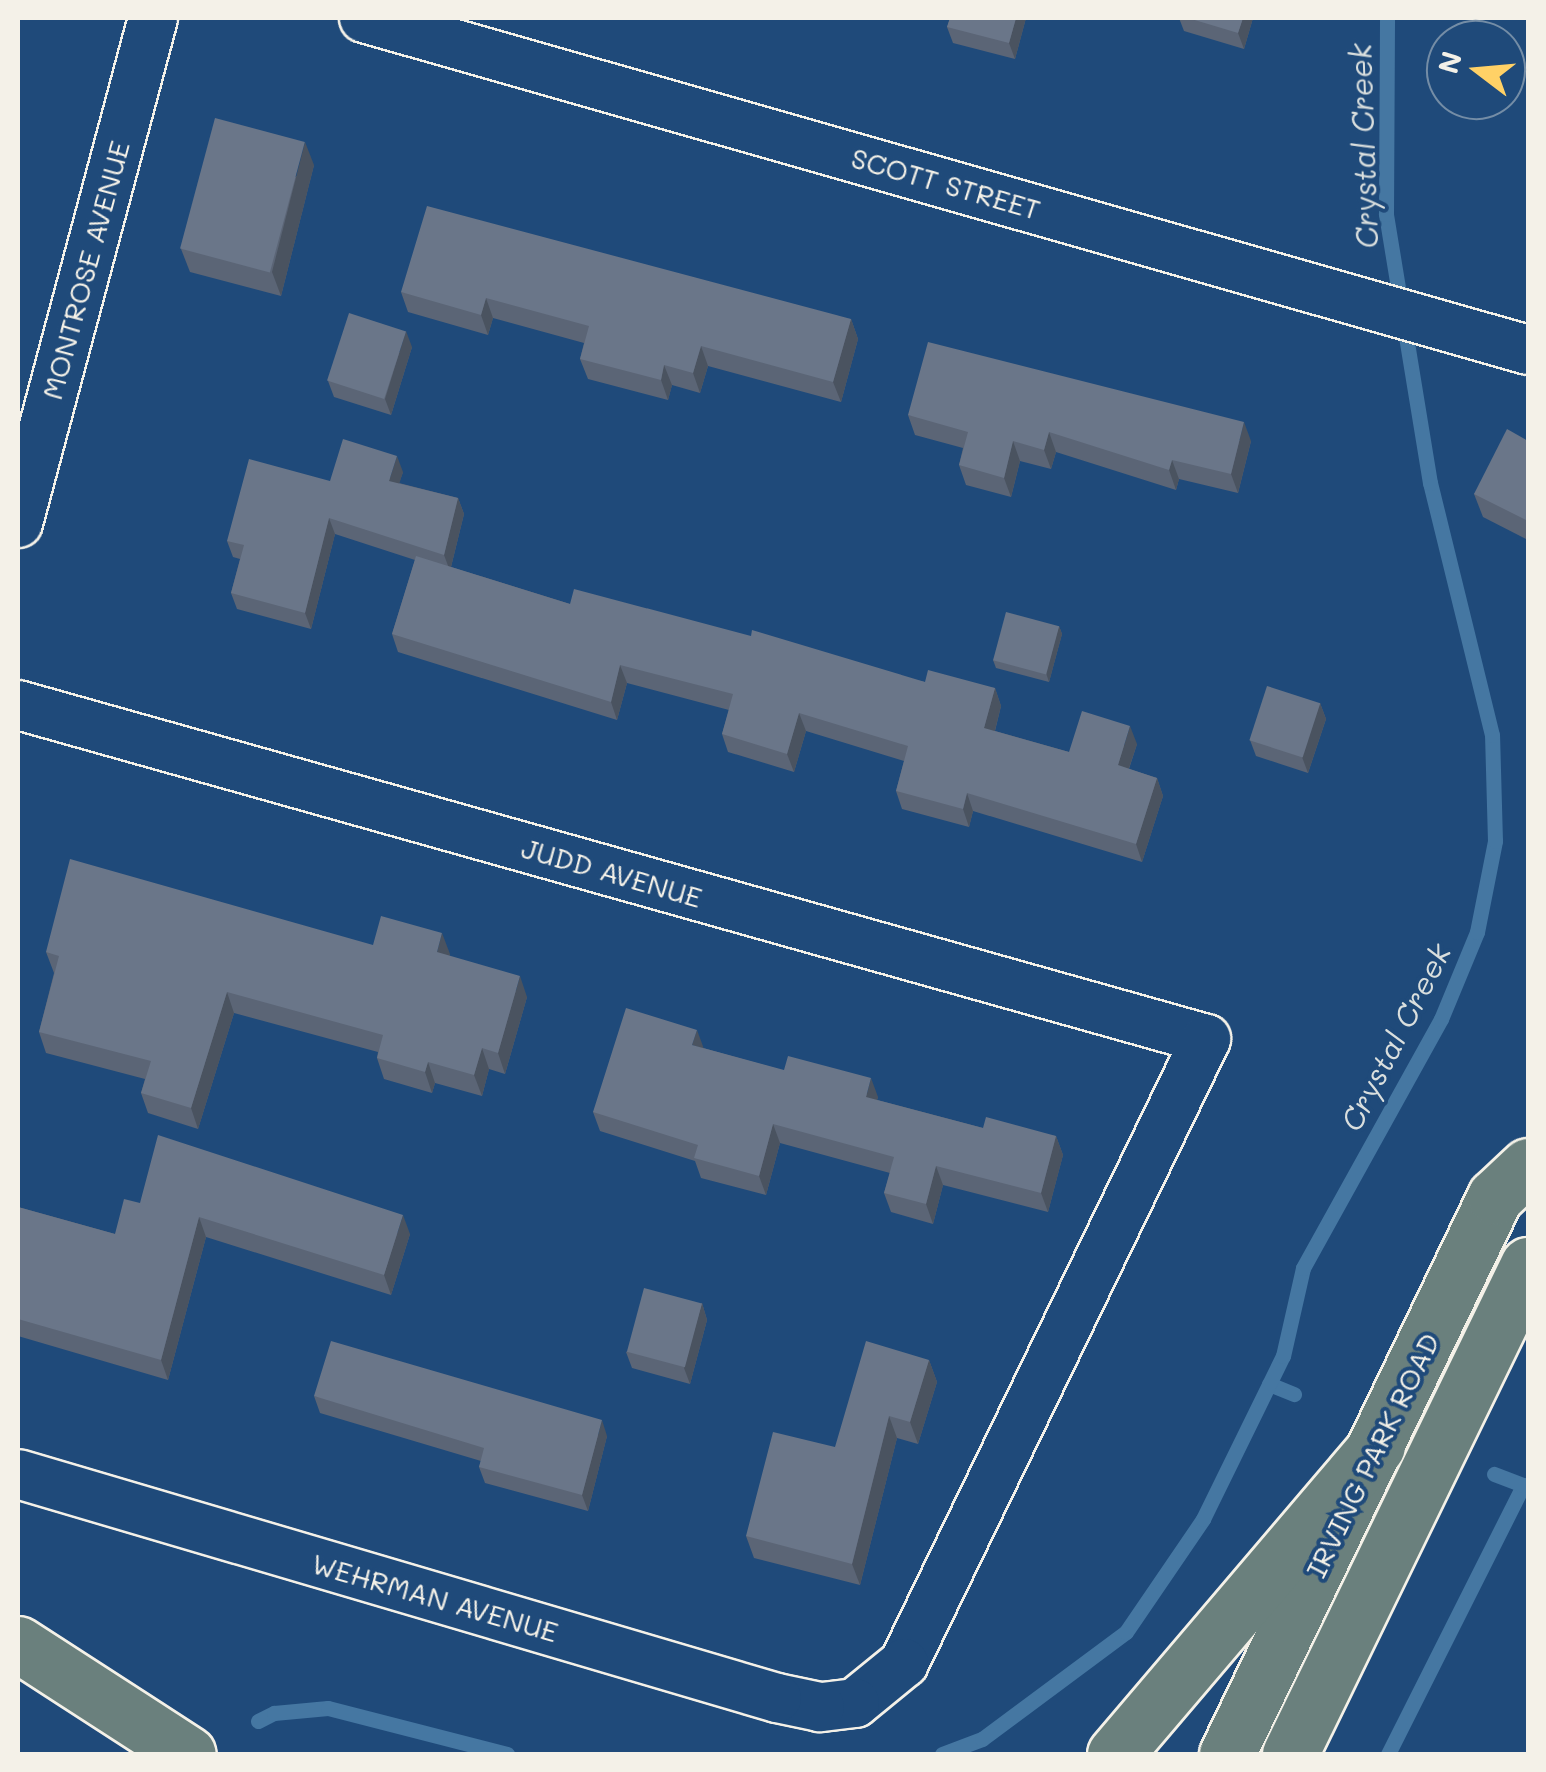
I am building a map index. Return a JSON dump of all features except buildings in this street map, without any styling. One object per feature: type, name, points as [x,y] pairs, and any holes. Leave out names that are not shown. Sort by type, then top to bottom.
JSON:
[{"type":"main road","name":"IRVING PARK ROAD","points":[[1227,1754],[1495,1196],[1528,1166]]},
{"type":"main road","name":"IRVING PARK ROAD","points":[[1290,1754],[1528,1266]]},
{"type":"main road","points":[[1115,1754],[1377,1446]]},
{"type":"main road","points":[[18,1644],[188,1754]]},
{"type":"street","name":"MONTROSE AVENUE","points":[[18,523],[153,18]]},
{"type":"street","name":"SCOTT STREET","points":[[364,18],[1528,350]]},
{"type":"street","name":"JUDD AVENUE","points":[[18,706],[1206,1039],[904,1663],[854,1703]]},
{"type":"street","name":"WEHRMAN AVENUE","points":[[18,1474],[777,1698],[820,1708],[854,1703]]},
{"type":"waterway","name":"Crystal Creek","points":[[942,1754],[982,1739],[1126,1632],[1203,1519],[1283,1356],[1303,1268],[1441,1019],[1477,932],[1495,841],[1492,735],[1430,483],[1386,214],[1387,18]]},
{"type":"waterway","points":[[1269,1384],[1294,1394]]},
{"type":"waterway","points":[[1388,1754],[1523,1485],[1494,1474]]},
{"type":"waterway","name":"Crystal Creek","points":[[258,1721],[274,1713],[328,1708],[507,1754]]}]
